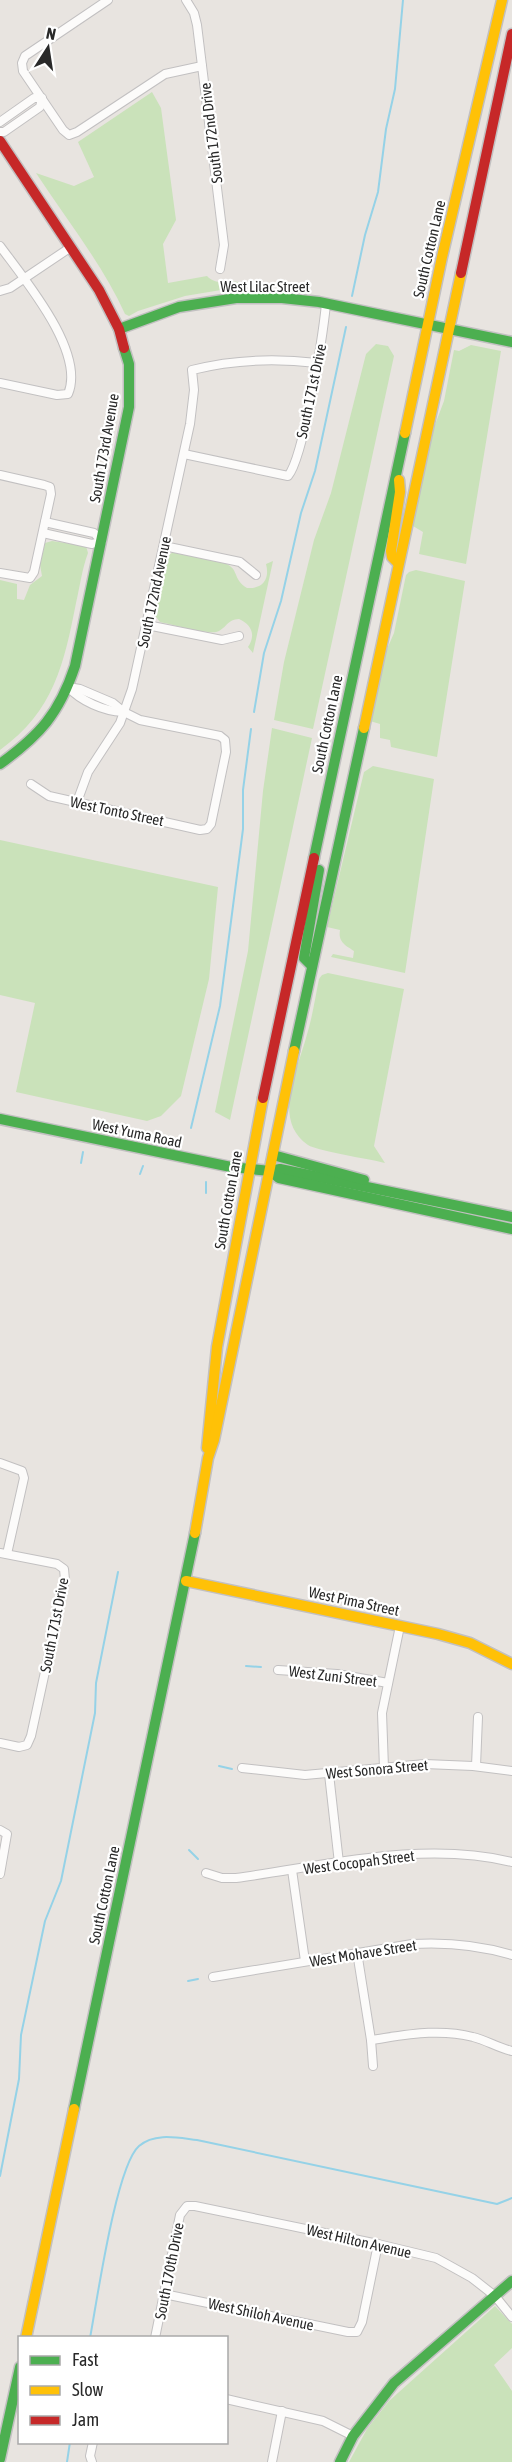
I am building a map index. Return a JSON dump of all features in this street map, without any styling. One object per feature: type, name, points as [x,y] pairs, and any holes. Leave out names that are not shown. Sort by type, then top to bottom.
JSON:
[{"type":"main road","name":"South Cotton Lane","points":[[207,1458],[206,1441],[222,1318],[249,1169],[398,458],[502,0]]},
{"type":"main road","name":"South Cotton Lane","points":[[26,2336],[186,1581],[207,1458],[214,1440],[312,966],[512,34]]},
{"type":"main road","name":"South 173rd Avenue","points":[[0,141],[99,290],[119,329],[129,364],[129,407],[82,639],[68,687],[56,711],[42,730],[23,748],[0,764]]},
{"type":"main road","name":"West Lilac Street","points":[[119,329],[179,307],[236,298],[282,298],[326,303],[512,342]]},
{"type":"main road","points":[[398,458],[400,492],[391,551],[392,557],[398,563]]},
{"type":"main road","points":[[338,747],[358,751]]},
{"type":"main road","points":[[312,966],[304,958],[319,868],[319,835]]},
{"type":"main road","name":"West Yuma Road","points":[[0,1119],[208,1163],[270,1171],[280,1169],[512,1217]]},
{"type":"main road","points":[[273,1155],[366,1180],[368,1187]]},
{"type":"main road","name":"West Yuma Road","points":[[270,1171],[279,1178],[512,1227]]},
{"type":"main road","points":[[222,1318],[230,1327],[224,1365],[225,1385]]},
{"type":"main road","name":"West Pima Street","points":[[186,1581],[470,1643],[512,1664]]},
{"type":"main road","points":[[340,2462],[353,2436],[394,2383],[512,2281]]},
{"type":"main road","points":[[0,2459],[18,2376]]},
{"type":"street","points":[[108,0],[25,56],[22,63],[23,71],[63,130],[69,135],[165,74],[202,66]]},
{"type":"street","name":"South 172nd Drive","points":[[186,0],[195,19],[202,66],[224,245],[220,269]]},
{"type":"street","points":[[0,122],[34,98],[42,98]]},
{"type":"street","points":[[0,132],[4,132],[40,107],[42,98]]},
{"type":"street","points":[[0,246],[58,332],[71,367],[71,386],[68,394],[57,395],[0,383]]},
{"type":"street","points":[[0,291],[10,288],[71,247]]},
{"type":"street","name":"South 171st Drive","points":[[183,454],[288,476],[297,457],[317,363],[326,303]]},
{"type":"street","name":"South 172nd Avenue","points":[[77,802],[88,772],[120,723],[132,689],[193,405],[192,370],[251,359],[281,359],[317,363]]},
{"type":"street","points":[[0,475],[50,487],[51,494],[34,572],[30,578],[0,573]]},
{"type":"street","points":[[43,533],[92,544],[102,541],[94,533],[45,522]]},
{"type":"street","points":[[164,546],[240,562],[256,575]]},
{"type":"street","points":[[147,625],[222,640],[239,636]]},
{"type":"street","points":[[68,687],[80,689],[113,703],[124,712]]},
{"type":"street","name":"West Tonto Street","points":[[31,784],[49,796],[207,829],[212,824],[224,762],[225,740],[220,736],[140,720],[124,712]]},
{"type":"street","points":[[0,1464],[22,1471],[24,1479],[4,1553]]},
{"type":"street","name":"South 171st Drive","points":[[0,1743],[19,1747],[27,1745],[31,1736],[65,1580],[64,1569],[57,1564],[4,1553]]},
{"type":"street","points":[[384,1768],[381,1722],[400,1626]]},
{"type":"street","name":"West Zuni Street","points":[[278,1670],[337,1674],[388,1683]]},
{"type":"street","points":[[476,1766],[478,1717]]},
{"type":"street","name":"West Sonora Street","points":[[242,1768],[295,1774],[329,1774],[425,1764],[476,1766],[512,1771]]},
{"type":"street","points":[[329,1774],[339,1863]]},
{"type":"street","points":[[0,1874],[4,1832]]},
{"type":"street","name":"West Cocopah Street","points":[[206,1873],[229,1878],[339,1863],[439,1854],[471,1855],[512,1862]]},
{"type":"street","points":[[292,1870],[304,1961]]},
{"type":"street","name":"West Mohave Street","points":[[213,1977],[412,1944],[440,1943],[483,1947],[512,1955]]},
{"type":"street","points":[[357,1953],[373,2066]]},
{"type":"street","points":[[371,2040],[415,2033],[446,2032],[476,2037],[512,2051]]},
{"type":"street","name":"West Hilton Avenue","points":[[187,2206],[378,2244],[436,2258],[458,2269],[495,2296],[512,2317]]},
{"type":"street","name":"South 170th Drive","points":[[155,2336],[180,2215],[187,2206]]},
{"type":"street","name":"West Shiloh Avenue","points":[[164,2294],[357,2332],[362,2322],[378,2244]]},
{"type":"street","points":[[228,2399],[323,2421],[353,2436]]},
{"type":"street","points":[[272,2462],[282,2411]]},
{"type":"street","points":[[92,2462],[90,2456],[93,2444]]},
{"type":"green space","points":[[152,92],[161,108],[176,220],[163,244],[168,283],[207,276],[217,282],[237,282],[245,286],[185,296],[129,316],[125,314],[95,260],[36,173],[74,186],[94,177],[78,142]]},
{"type":"green space","points":[[376,344],[388,346],[394,356],[313,729],[274,720],[284,662],[314,540],[331,493],[366,354]]},
{"type":"green space","points":[[471,345],[501,351],[466,564],[419,554],[423,532],[413,526],[433,430],[444,401],[454,350],[459,351]]},
{"type":"green space","points":[[52,541],[86,546],[88,553],[67,646],[54,685],[45,702],[18,735],[0,750],[0,580],[17,584],[17,599],[24,600],[30,585],[42,576],[40,565],[45,543]]},
{"type":"green space","points":[[173,552],[225,563],[232,568],[240,582],[247,588],[257,587],[264,582],[267,574],[266,564],[273,561],[253,653],[248,647],[252,638],[250,627],[239,619],[214,632],[160,622],[153,613],[164,559]]},
{"type":"green space","points":[[416,570],[465,581],[437,757],[391,747],[390,740],[380,738],[380,724],[370,721],[384,656],[394,633],[406,575]]},
{"type":"green space","points":[[272,728],[312,738],[230,1120],[215,1112],[248,951],[263,791]]},
{"type":"green space","points":[[373,766],[434,779],[405,973],[331,957],[333,954],[353,958],[354,951],[341,940],[340,930],[327,927],[364,772]]},
{"type":"green space","points":[[0,840],[218,887],[209,979],[181,1096],[161,1116],[147,1121],[16,1092],[35,1003],[0,995]]},
{"type":"green space","points":[[328,973],[404,989],[374,1146],[385,1163],[308,1145],[297,1135],[291,1122],[289,1109],[293,1080],[310,1024],[319,979]]},
{"type":"green space","points":[[495,2306],[512,2324],[512,2348],[494,2365],[512,2391],[512,2462],[349,2462],[367,2429],[389,2401]]},
{"type":"waterway","points":[[352,296],[365,235],[378,192],[386,129],[395,89],[403,0]]},
{"type":"waterway","points":[[254,712],[264,653],[281,601],[301,513],[315,471],[346,327]]},
{"type":"waterway","points":[[191,1128],[220,1006],[243,829],[243,790],[251,729]]},
{"type":"waterway","points":[[81,1163],[83,1152]]},
{"type":"waterway","points":[[140,1174],[143,1166]]},
{"type":"waterway","points":[[206,1182],[206,1193]]},
{"type":"waterway","points":[[0,2176],[19,2079],[21,2035],[45,1921],[61,1881],[95,1713],[96,1683],[118,1572]]},
{"type":"waterway","points":[[246,1666],[261,1667]]},
{"type":"waterway","points":[[219,1766],[232,1769]]},
{"type":"waterway","points":[[189,1850],[198,1859]]},
{"type":"waterway","points":[[188,1981],[198,1979]]},
{"type":"waterway","points":[[90,2336],[108,2236],[123,2179],[131,2158],[139,2146],[152,2139],[167,2137],[197,2140],[497,2204],[512,2198]]},
{"type":"waterway","points":[[67,2462],[70,2444]]},
{"type":"traffic: fast","points":[[119,329],[179,307],[236,298],[282,298],[319,302],[512,342]]},
{"type":"traffic: fast","points":[[0,764],[37,733],[46,722],[62,697],[75,666],[129,407],[129,364],[124,348]]},
{"type":"traffic: fast","points":[[314,858],[405,433]]},
{"type":"traffic: fast","points":[[294,1051],[364,728]]},
{"type":"traffic: fast","points":[[312,966],[304,958],[319,870]]},
{"type":"traffic: fast","points":[[0,1119],[231,1167],[270,1171],[280,1169],[512,1217]]},
{"type":"traffic: fast","points":[[273,1155],[364,1180]]},
{"type":"traffic: fast","points":[[270,1171],[279,1178],[512,1229]]},
{"type":"traffic: fast","points":[[74,2109],[195,1533]]},
{"type":"traffic: fast","points":[[340,2462],[353,2436],[394,2383],[512,2281]]},
{"type":"traffic: fast","points":[[0,2459],[18,2376]]},
{"type":"traffic: slow","points":[[405,433],[442,257],[502,0]]},
{"type":"traffic: slow","points":[[364,728],[461,273]]},
{"type":"traffic: slow","points":[[398,563],[392,557],[391,551],[400,492],[399,480]]},
{"type":"traffic: slow","points":[[195,1533],[208,1458],[214,1440],[294,1051]]},
{"type":"traffic: slow","points":[[207,1448],[217,1347],[263,1098]]},
{"type":"traffic: slow","points":[[186,1581],[438,1634],[470,1643],[512,1664]]},
{"type":"traffic: slow","points":[[26,2336],[74,2109]]},
{"type":"traffic: jam","points":[[461,273],[512,34]]},
{"type":"traffic: jam","points":[[0,141],[99,290],[119,329],[124,348]]},
{"type":"traffic: jam","points":[[263,1098],[314,858]]}]
